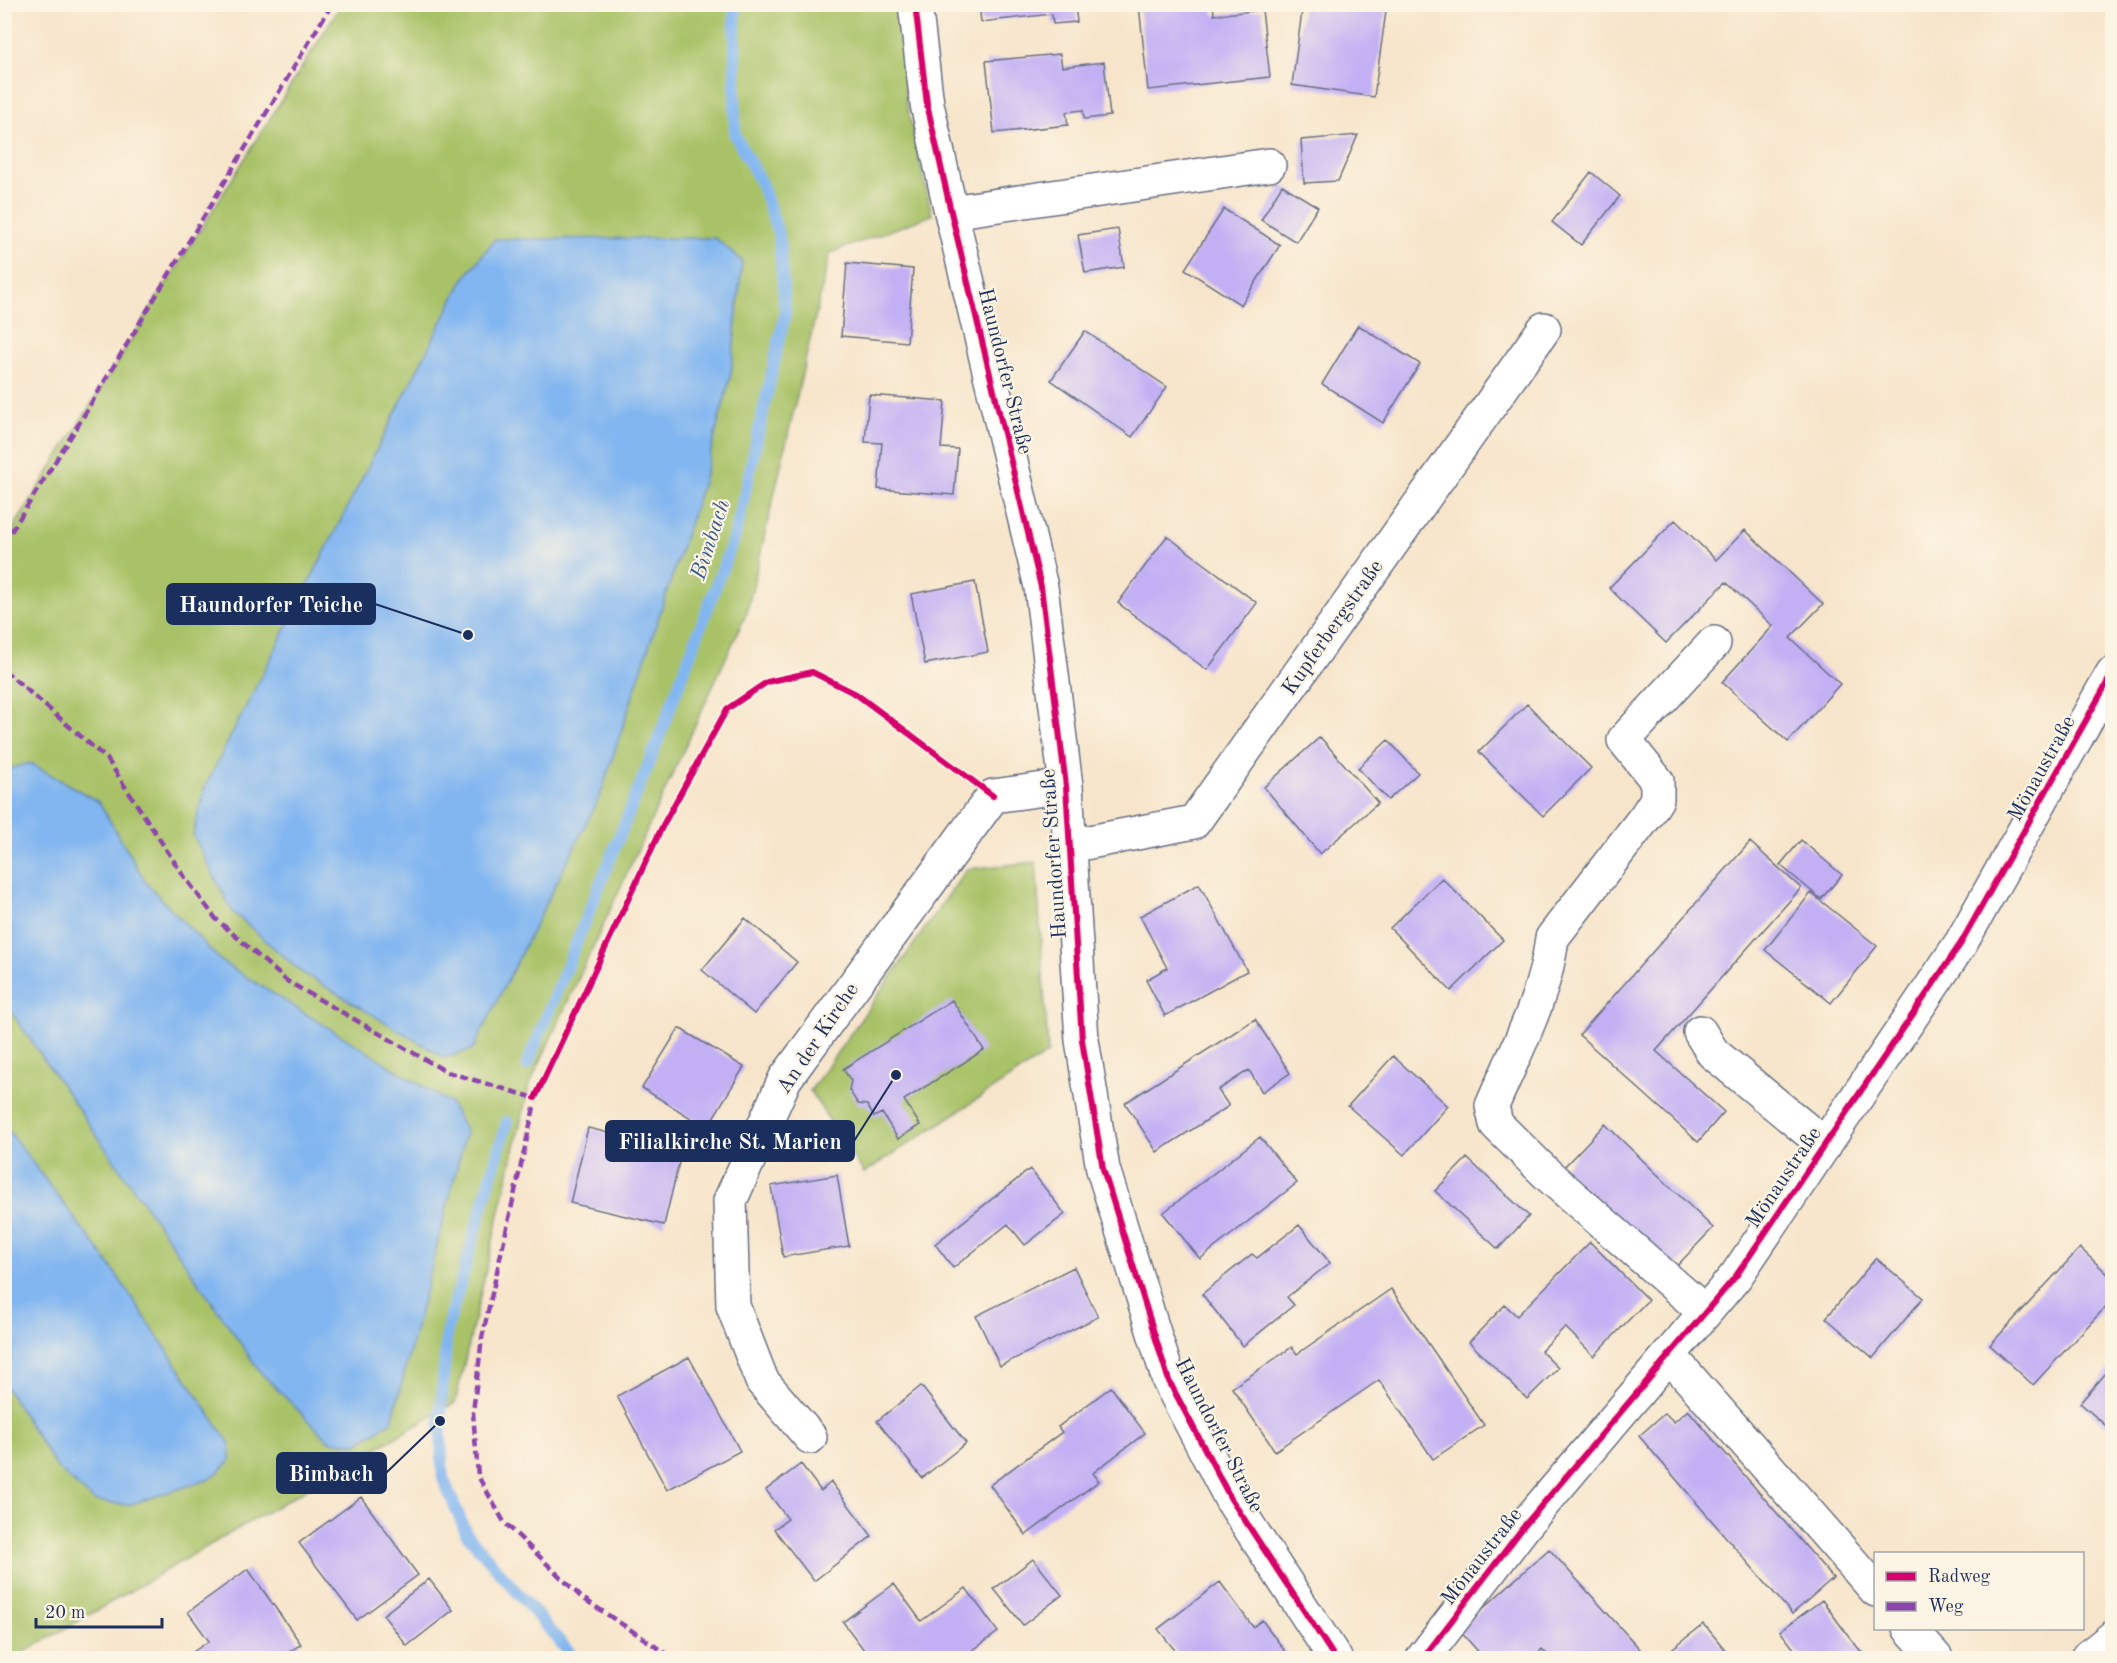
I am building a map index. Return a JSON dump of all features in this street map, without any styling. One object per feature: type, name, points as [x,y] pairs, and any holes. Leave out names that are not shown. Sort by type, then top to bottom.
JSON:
[{"type":"street","name":"Haundorfer Straße","points":[[915,4],[927,104],[1041,587],[1066,786],[1082,1040],[1103,1168],[1169,1381],[1231,1499],[1335,1659]]},
{"type":"street","points":[[951,212],[1269,165]]},
{"type":"street","name":"Kupferbergstraße","points":[[1069,846],[1194,822],[1544,329]]},
{"type":"street","points":[[1705,1312],[1548,1175],[1496,1124],[1492,1106],[1542,989],[1550,959],[1552,938],[1647,816],[1657,799],[1657,781],[1624,740],[1714,643]]},
{"type":"street","name":"Mönaustraße","points":[[1424,1659],[1525,1525],[1736,1276],[1961,943],[2112,674]]},
{"type":"street","name":"An der Kirche","points":[[810,1437],[762,1381],[733,1306],[730,1201],[785,1079],[993,796],[1066,786]]},
{"type":"street","points":[[1700,1032],[1713,1053],[1825,1145]]},
{"type":"street","points":[[1669,1355],[1874,1589]]},
{"type":"street","points":[[1911,1630],[1936,1659]]},
{"type":"street","points":[[2087,1659],[2112,1638]]},
{"type":"green space","points":[[341,5],[897,5],[907,105],[932,215],[830,253],[747,612],[529,1086],[455,1403],[16,1657],[4,1643],[4,543]]},
{"type":"green space","points":[[1036,862],[1048,1053],[864,1173],[810,1091],[967,869]]},
{"type":"water","points":[[715,238],[742,261],[731,374],[703,482],[600,796],[473,1049],[445,1058],[301,972],[232,911],[193,835],[204,789],[463,280],[495,239]]},
{"type":"water","points":[[30,763],[99,802],[146,883],[222,962],[450,1103],[466,1132],[392,1421],[357,1444],[329,1441],[261,1373],[5,1003],[5,770]]},
{"type":"water","points":[[5,1126],[110,1265],[230,1444],[230,1462],[210,1479],[128,1505],[94,1501],[57,1468],[5,1386]]},
{"type":"building","points":[[979,4],[1075,4],[1077,22],[1053,24],[1052,14],[981,22]]},
{"type":"building","points":[[1213,4],[1214,15],[1262,10],[1270,77],[1148,90],[1139,5]]},
{"type":"building","points":[[1303,4],[1387,4],[1374,97],[1292,85]]},
{"type":"building","points":[[1060,54],[1062,67],[1104,62],[1110,116],[1084,119],[1083,110],[1066,112],[1068,125],[994,133],[986,61]]},
{"type":"building","points":[[1358,135],[1338,181],[1304,183],[1301,140]]},
{"type":"building","points":[[1591,172],[1620,196],[1581,245],[1552,222]]},
{"type":"building","points":[[1282,185],[1318,207],[1296,242],[1261,220]]},
{"type":"building","points":[[1224,209],[1280,245],[1241,305],[1185,269]]},
{"type":"building","points":[[1118,229],[1124,267],[1085,273],[1078,235]]},
{"type":"building","points":[[847,263],[913,269],[907,342],[841,336]]},
{"type":"building","points":[[1358,325],[1420,364],[1383,423],[1322,384]]},
{"type":"building","points":[[1085,331],[1167,387],[1132,437],[1051,380]]},
{"type":"building","points":[[869,395],[945,401],[941,448],[958,449],[954,495],[878,489],[882,443],[865,442]]},
{"type":"building","points":[[1675,520],[1716,560],[1745,530],[1823,604],[1790,638],[1840,684],[1788,742],[1722,682],[1773,626],[1726,582],[1666,643],[1609,588]]},
{"type":"building","points":[[1167,536],[1257,603],[1207,670],[1118,603]]},
{"type":"building","points":[[975,582],[988,652],[925,664],[911,594]]},
{"type":"building","points":[[1527,704],[1591,768],[1543,816],[1479,752]]},
{"type":"building","points":[[1320,737],[1378,803],[1320,854],[1264,787]]},
{"type":"building","points":[[1388,740],[1418,773],[1388,800],[1358,768]]},
{"type":"building","points":[[1801,840],[1842,875],[1821,899],[1780,865]]},
{"type":"building","points":[[1750,842],[1801,888],[1656,1051],[1724,1112],[1698,1142],[1579,1035]]},
{"type":"building","points":[[1442,878],[1503,940],[1451,991],[1390,928]]},
{"type":"building","points":[[1199,884],[1247,971],[1165,1016],[1146,980],[1167,968],[1140,916]]},
{"type":"building","points":[[1811,893],[1877,946],[1831,1003],[1765,950]]},
{"type":"building","points":[[745,918],[797,962],[754,1014],[702,970]]},
{"type":"building","points":[[952,1000],[984,1050],[904,1100],[920,1125],[898,1139],[882,1113],[874,1117],[867,1105],[858,1104],[849,1090],[851,1081],[843,1069]]},
{"type":"building","points":[[1255,1019],[1290,1073],[1262,1092],[1249,1070],[1218,1090],[1229,1106],[1157,1152],[1125,1103]]},
{"type":"building","points":[[679,1028],[744,1067],[707,1128],[642,1088]]},
{"type":"building","points":[[1393,1056],[1448,1106],[1404,1155],[1348,1106]]},
{"type":"building","points":[[1605,1124],[1713,1228],[1671,1272],[1563,1168]]},
{"type":"building","points":[[588,1128],[682,1150],[664,1225],[570,1203]]},
{"type":"building","points":[[1260,1137],[1297,1183],[1200,1259],[1163,1213]]},
{"type":"building","points":[[1467,1158],[1529,1216],[1498,1249],[1435,1191]]},
{"type":"building","points":[[1030,1169],[1065,1214],[1025,1245],[1008,1224],[953,1268],[935,1244]]},
{"type":"building","points":[[837,1175],[849,1246],[783,1257],[771,1186]]},
{"type":"building","points":[[1299,1225],[1330,1263],[1287,1297],[1294,1305],[1243,1346],[1202,1294],[1252,1254],[1257,1258]]},
{"type":"building","points":[[1590,1242],[1648,1300],[1594,1356],[1565,1327],[1541,1351],[1558,1368],[1527,1399],[1469,1342],[1505,1305],[1517,1316]]},
{"type":"building","points":[[2080,1248],[2112,1278],[2112,1300],[2033,1385],[1990,1345]]},
{"type":"building","points":[[1876,1258],[1923,1298],[1873,1358],[1826,1318]]},
{"type":"building","points":[[1074,1267],[1098,1317],[1000,1366],[976,1316]]},
{"type":"building","points":[[1391,1289],[1484,1425],[1433,1459],[1379,1380],[1275,1451],[1232,1388],[1292,1347],[1297,1354]]},
{"type":"building","points":[[689,1357],[740,1451],[667,1490],[617,1396]]},
{"type":"building","points":[[2112,1366],[2112,1431],[2080,1403]]},
{"type":"building","points":[[921,1386],[966,1443],[922,1478],[877,1421]]},
{"type":"building","points":[[1111,1387],[1145,1433],[1093,1473],[1099,1481],[1026,1535],[990,1485],[1062,1432],[1058,1427]]},
{"type":"building","points":[[1688,1410],[1833,1578],[1792,1614],[1639,1436],[1665,1413],[1674,1422]]},
{"type":"building","points":[[801,1464],[821,1491],[831,1482],[872,1536],[814,1581],[774,1529],[788,1519],[766,1490]]},
{"type":"building","points":[[361,1497],[418,1575],[357,1620],[299,1543]]},
{"type":"building","points":[[1549,1549],[1648,1658],[1551,1658],[1542,1649],[1533,1658],[1484,1658],[1459,1630]]},
{"type":"building","points":[[1033,1559],[1062,1595],[1023,1625],[994,1589]]},
{"type":"building","points":[[248,1569],[301,1644],[280,1658],[184,1658],[209,1641],[188,1612]]},
{"type":"building","points":[[429,1579],[453,1610],[407,1646],[383,1615]]},
{"type":"building","points":[[1220,1582],[1253,1627],[1262,1620],[1290,1658],[1181,1658],[1158,1629]]},
{"type":"building","points":[[894,1584],[921,1621],[966,1588],[998,1632],[962,1658],[949,1658],[946,1654],[941,1658],[870,1658],[843,1622]]},
{"type":"building","points":[[1822,1600],[1866,1658],[1801,1658],[1780,1631]]},
{"type":"building","points":[[1704,1624],[1732,1658],[1660,1658]]},
{"type":"building","points":[[1475,1652],[1479,1658],[1464,1658]]},
{"type":"waterway","name":"Bimbach","points":[[527,1065],[655,748],[736,532],[785,314],[779,236],[762,185],[735,135],[735,4]]},
{"type":"waterway","name":"Bimbach","points":[[507,1122],[447,1329],[440,1421],[443,1478],[466,1533],[574,1658]]},
{"type":"marked path","points":[[4,543],[80,422],[332,4]]},
{"type":"marked path","points":[[4,670],[107,759],[181,872],[216,919],[287,981],[447,1072],[535,1098]]},
{"type":"marked path","points":[[537,1094],[482,1338],[473,1412],[478,1476],[504,1522],[581,1597],[673,1658]]},
{"type":"cycle path","points":[[915,4],[927,104],[1041,587],[1066,786],[1082,1040],[1103,1169],[1169,1381],[1231,1499],[1335,1658]]},
{"type":"cycle path","points":[[535,1098],[663,825],[727,709],[767,682],[812,672],[856,694],[993,796]]},
{"type":"cycle path","points":[[1423,1658],[1525,1525],[1736,1276],[1961,943],[2112,674]]},
{"type":"place","name":"Haundorfer Teiche","points":[[468,635]]},
{"type":"place","name":"Filialkirche St. Marien","points":[[896,1075]]},
{"type":"place","name":"Bimbach","points":[[440,1421]]}]
